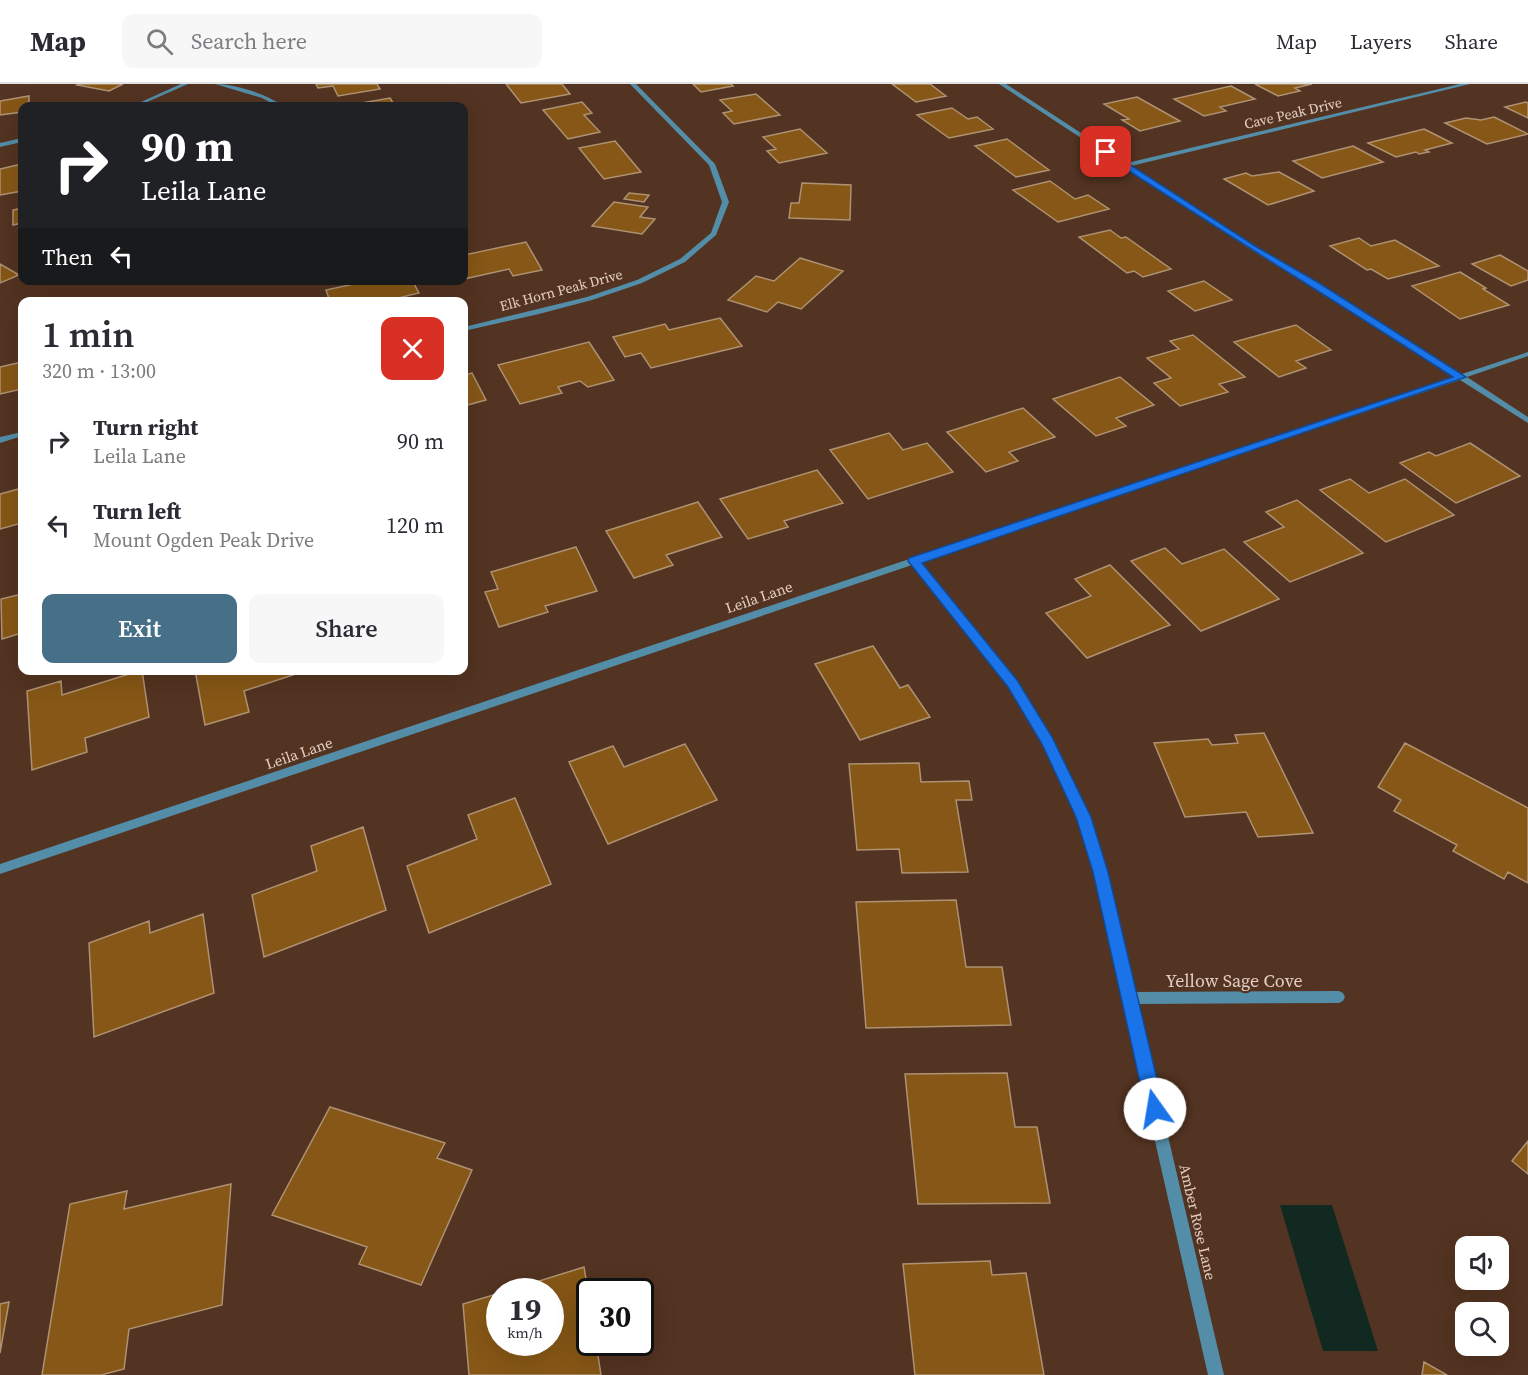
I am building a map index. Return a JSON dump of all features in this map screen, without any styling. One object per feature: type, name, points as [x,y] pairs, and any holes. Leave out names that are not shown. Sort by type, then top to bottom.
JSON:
[{"type":"street","points":[[144,102],[185,84]]},
{"type":"street","points":[[218,84],[264,97],[273,102]]},
{"type":"street","name":"Elk Horn Peak Drive","points":[[468,328],[595,298],[635,284],[671,268],[697,250],[717,230],[725,213],[726,195],[722,179],[712,164],[633,84]]},
{"type":"street","points":[[1002,84],[1252,248],[1316,285],[1528,421]]},
{"type":"street","name":"Cave Peak Drive","points":[[1126,165],[1467,84]]},
{"type":"street","points":[[0,145],[18,141]]},
{"type":"street","name":"Leila Lane","points":[[0,869],[1528,354]]},
{"type":"street","points":[[0,440],[18,435]]},
{"type":"street","name":"Amber Rose Lane","points":[[914,561],[1012,684],[1030,711],[1065,776],[1083,817],[1100,872],[1216,1375]]},
{"type":"street","name":"Yellow Sage Cove","points":[[1129,999],[1339,998]]},
{"type":"water","points":[[1280,1205],[1332,1205],[1378,1351],[1323,1351]]},
{"type":"building","points":[[123,84],[109,91],[77,85]]},
{"type":"building","points":[[316,84],[377,84],[380,89],[338,96],[333,86],[318,88]]},
{"type":"building","points":[[506,84],[562,84],[570,94],[521,103]]},
{"type":"building","points":[[693,84],[731,84],[733,86],[701,92]]},
{"type":"building","points":[[892,84],[930,84],[946,96],[916,102]]},
{"type":"building","points":[[1255,84],[1312,84],[1295,88],[1300,91],[1278,96]]},
{"type":"building","points":[[1231,86],[1255,99],[1220,107],[1226,111],[1204,116],[1174,99]]},
{"type":"building","points":[[756,94],[780,115],[734,124],[723,113],[732,111],[720,100]]},
{"type":"building","points":[[29,96],[29,102],[18,102],[18,113],[0,115],[0,101]]},
{"type":"building","points":[[1137,97],[1180,121],[1140,131],[1122,120],[1129,119],[1104,104]]},
{"type":"building","points":[[390,98],[392,102],[367,102]]},
{"type":"building","points":[[582,102],[592,113],[584,115],[600,132],[568,139],[543,110]]},
{"type":"building","points":[[1528,103],[1528,118],[1505,107]]},
{"type":"building","points":[[952,108],[968,119],[977,117],[993,129],[949,138],[917,115]]},
{"type":"building","points":[[1494,117],[1528,134],[1487,144],[1445,123],[1466,118],[1481,120]]},
{"type":"building","points":[[800,129],[827,153],[779,163],[767,151],[776,149],[763,137]]},
{"type":"building","points":[[1424,129],[1452,143],[1425,150],[1429,152],[1419,154],[1416,152],[1396,157],[1368,143]]},
{"type":"building","points":[[1007,139],[1049,170],[1016,177],[975,146]]},
{"type":"building","points":[[615,141],[641,172],[604,179],[579,148]]},
{"type":"building","points":[[1353,146],[1383,162],[1322,178],[1293,161]]},
{"type":"building","points":[[18,165],[18,192],[0,195],[0,169]]},
{"type":"building","points":[[1279,172],[1314,191],[1268,205],[1224,179],[1246,173],[1252,176]]},
{"type":"building","points":[[1050,181],[1075,199],[1088,195],[1109,209],[1058,222],[1013,190]]},
{"type":"building","points":[[802,183],[851,185],[850,220],[789,218],[791,203],[799,203]]},
{"type":"building","points":[[629,193],[649,195],[644,202],[624,199]]},
{"type":"building","points":[[614,202],[648,207],[640,217],[655,219],[642,234],[592,226]]},
{"type":"building","points":[[18,209],[18,224],[13,225],[13,210]]},
{"type":"building","points":[[1110,230],[1121,238],[1126,237],[1171,269],[1143,277],[1134,271],[1127,273],[1079,237]]},
{"type":"building","points":[[1359,238],[1371,246],[1395,240],[1439,266],[1388,279],[1371,269],[1367,270],[1330,246]]},
{"type":"building","points":[[526,242],[542,270],[513,276],[509,269],[468,278],[468,254]]},
{"type":"building","points":[[1500,255],[1528,271],[1528,280],[1511,286],[1472,264]]},
{"type":"building","points":[[800,258],[843,271],[801,309],[778,302],[767,312],[728,300],[756,276],[774,281]]},
{"type":"building","points":[[0,264],[18,274],[18,275],[0,283]]},
{"type":"building","points":[[1460,272],[1509,305],[1460,319],[1412,286]]},
{"type":"building","points":[[1204,281],[1232,300],[1195,311],[1168,291]]},
{"type":"building","points":[[349,285],[415,285],[419,293],[402,297],[328,297],[326,290]]},
{"type":"building","points":[[720,318],[742,346],[651,368],[641,353],[625,357],[613,337],[665,324],[669,330]]},
{"type":"building","points":[[1296,325],[1331,350],[1296,361],[1306,368],[1279,377],[1234,342]]},
{"type":"building","points":[[1193,335],[1245,377],[1219,384],[1228,392],[1180,406],[1154,383],[1171,378],[1147,358],[1179,349],[1170,341]]},
{"type":"building","points":[[589,342],[614,380],[588,387],[580,381],[558,387],[562,393],[520,404],[498,365]]},
{"type":"building","points":[[18,363],[18,390],[0,394],[0,367]]},
{"type":"building","points":[[472,373],[486,400],[468,405],[468,374]]},
{"type":"building","points":[[1120,377],[1154,405],[1116,418],[1126,426],[1096,436],[1053,399]]},
{"type":"building","points":[[1023,408],[1055,437],[1009,452],[1018,461],[986,472],[947,432]]},
{"type":"building","points":[[889,433],[903,450],[927,443],[953,472],[868,499],[830,450]]},
{"type":"building","points":[[1470,443],[1520,476],[1456,503],[1400,463],[1429,452],[1436,456]]},
{"type":"building","points":[[817,470],[843,503],[784,521],[788,527],[748,539],[720,499]]},
{"type":"building","points":[[1350,479],[1369,493],[1405,479],[1454,515],[1386,542],[1320,490]]},
{"type":"building","points":[[18,489],[18,524],[0,529],[0,494]]},
{"type":"building","points":[[1297,500],[1363,553],[1290,582],[1244,542],[1284,527],[1266,512]]},
{"type":"building","points":[[698,502],[722,537],[666,555],[673,565],[634,578],[606,531]]},
{"type":"building","points":[[576,547],[597,591],[545,606],[548,612],[499,627],[485,592],[498,589],[491,572]]},
{"type":"building","points":[[1165,548],[1182,564],[1224,549],[1279,599],[1201,631],[1131,561]]},
{"type":"building","points":[[1110,565],[1170,625],[1087,658],[1046,613],[1091,596],[1075,579]]},
{"type":"building","points":[[18,595],[18,634],[2,639],[1,599]]},
{"type":"building","points":[[873,646],[900,688],[908,685],[930,717],[860,740],[815,664]]},
{"type":"building","points":[[126,675],[143,675],[149,717],[85,738],[87,752],[32,770],[27,691],[61,681],[62,695]]},
{"type":"building","points":[[196,675],[293,675],[244,691],[249,712],[205,725]]},
{"type":"building","points":[[1264,733],[1313,833],[1258,837],[1246,812],[1185,817],[1154,743],[1208,739],[1212,745],[1238,743],[1235,735]]},
{"type":"building","points":[[1405,743],[1528,808],[1528,883],[1508,872],[1504,879],[1453,851],[1457,845],[1394,811],[1401,800],[1378,787]]},
{"type":"building","points":[[685,744],[717,800],[608,844],[569,762],[613,746],[624,767]]},
{"type":"building","points":[[919,763],[921,782],[969,781],[972,800],[956,800],[968,872],[902,873],[899,849],[857,850],[849,764]]},
{"type":"building","points":[[515,798],[551,884],[429,933],[407,866],[477,839],[468,815]]},
{"type":"building","points":[[363,827],[386,910],[264,957],[252,895],[317,871],[311,846]]},
{"type":"building","points":[[956,900],[966,967],[1002,967],[1011,1025],[866,1028],[856,902]]},
{"type":"building","points":[[203,914],[214,993],[94,1037],[89,943],[149,921],[150,933]]},
{"type":"building","points":[[1007,1073],[1015,1127],[1037,1127],[1050,1203],[918,1204],[905,1074]]},
{"type":"building","points":[[330,1107],[445,1143],[437,1158],[472,1170],[421,1285],[359,1264],[367,1247],[272,1215]]},
{"type":"building","points":[[1528,1141],[1528,1174],[1512,1161]]},
{"type":"building","points":[[231,1184],[222,1305],[129,1329],[124,1369],[101,1375],[42,1375],[70,1204],[127,1191],[124,1209]]},
{"type":"building","points":[[990,1261],[992,1275],[1026,1273],[1044,1375],[915,1375],[903,1264]]},
{"type":"building","points":[[584,1267],[586,1278],[576,1278],[576,1356],[598,1356],[601,1375],[469,1375],[463,1304],[486,1297],[486,1356],[564,1356],[564,1278],[549,1278]]},
{"type":"building","points":[[9,1302],[0,1353],[0,1304]]},
{"type":"building","points":[[1424,1362],[1447,1375],[1422,1375]]},
{"type":"route","points":[[1106,152],[1252,248],[1316,285],[1461,377],[914,561],[1012,684],[1030,711],[1065,776],[1083,817],[1100,872],[1155,1109]]}]
